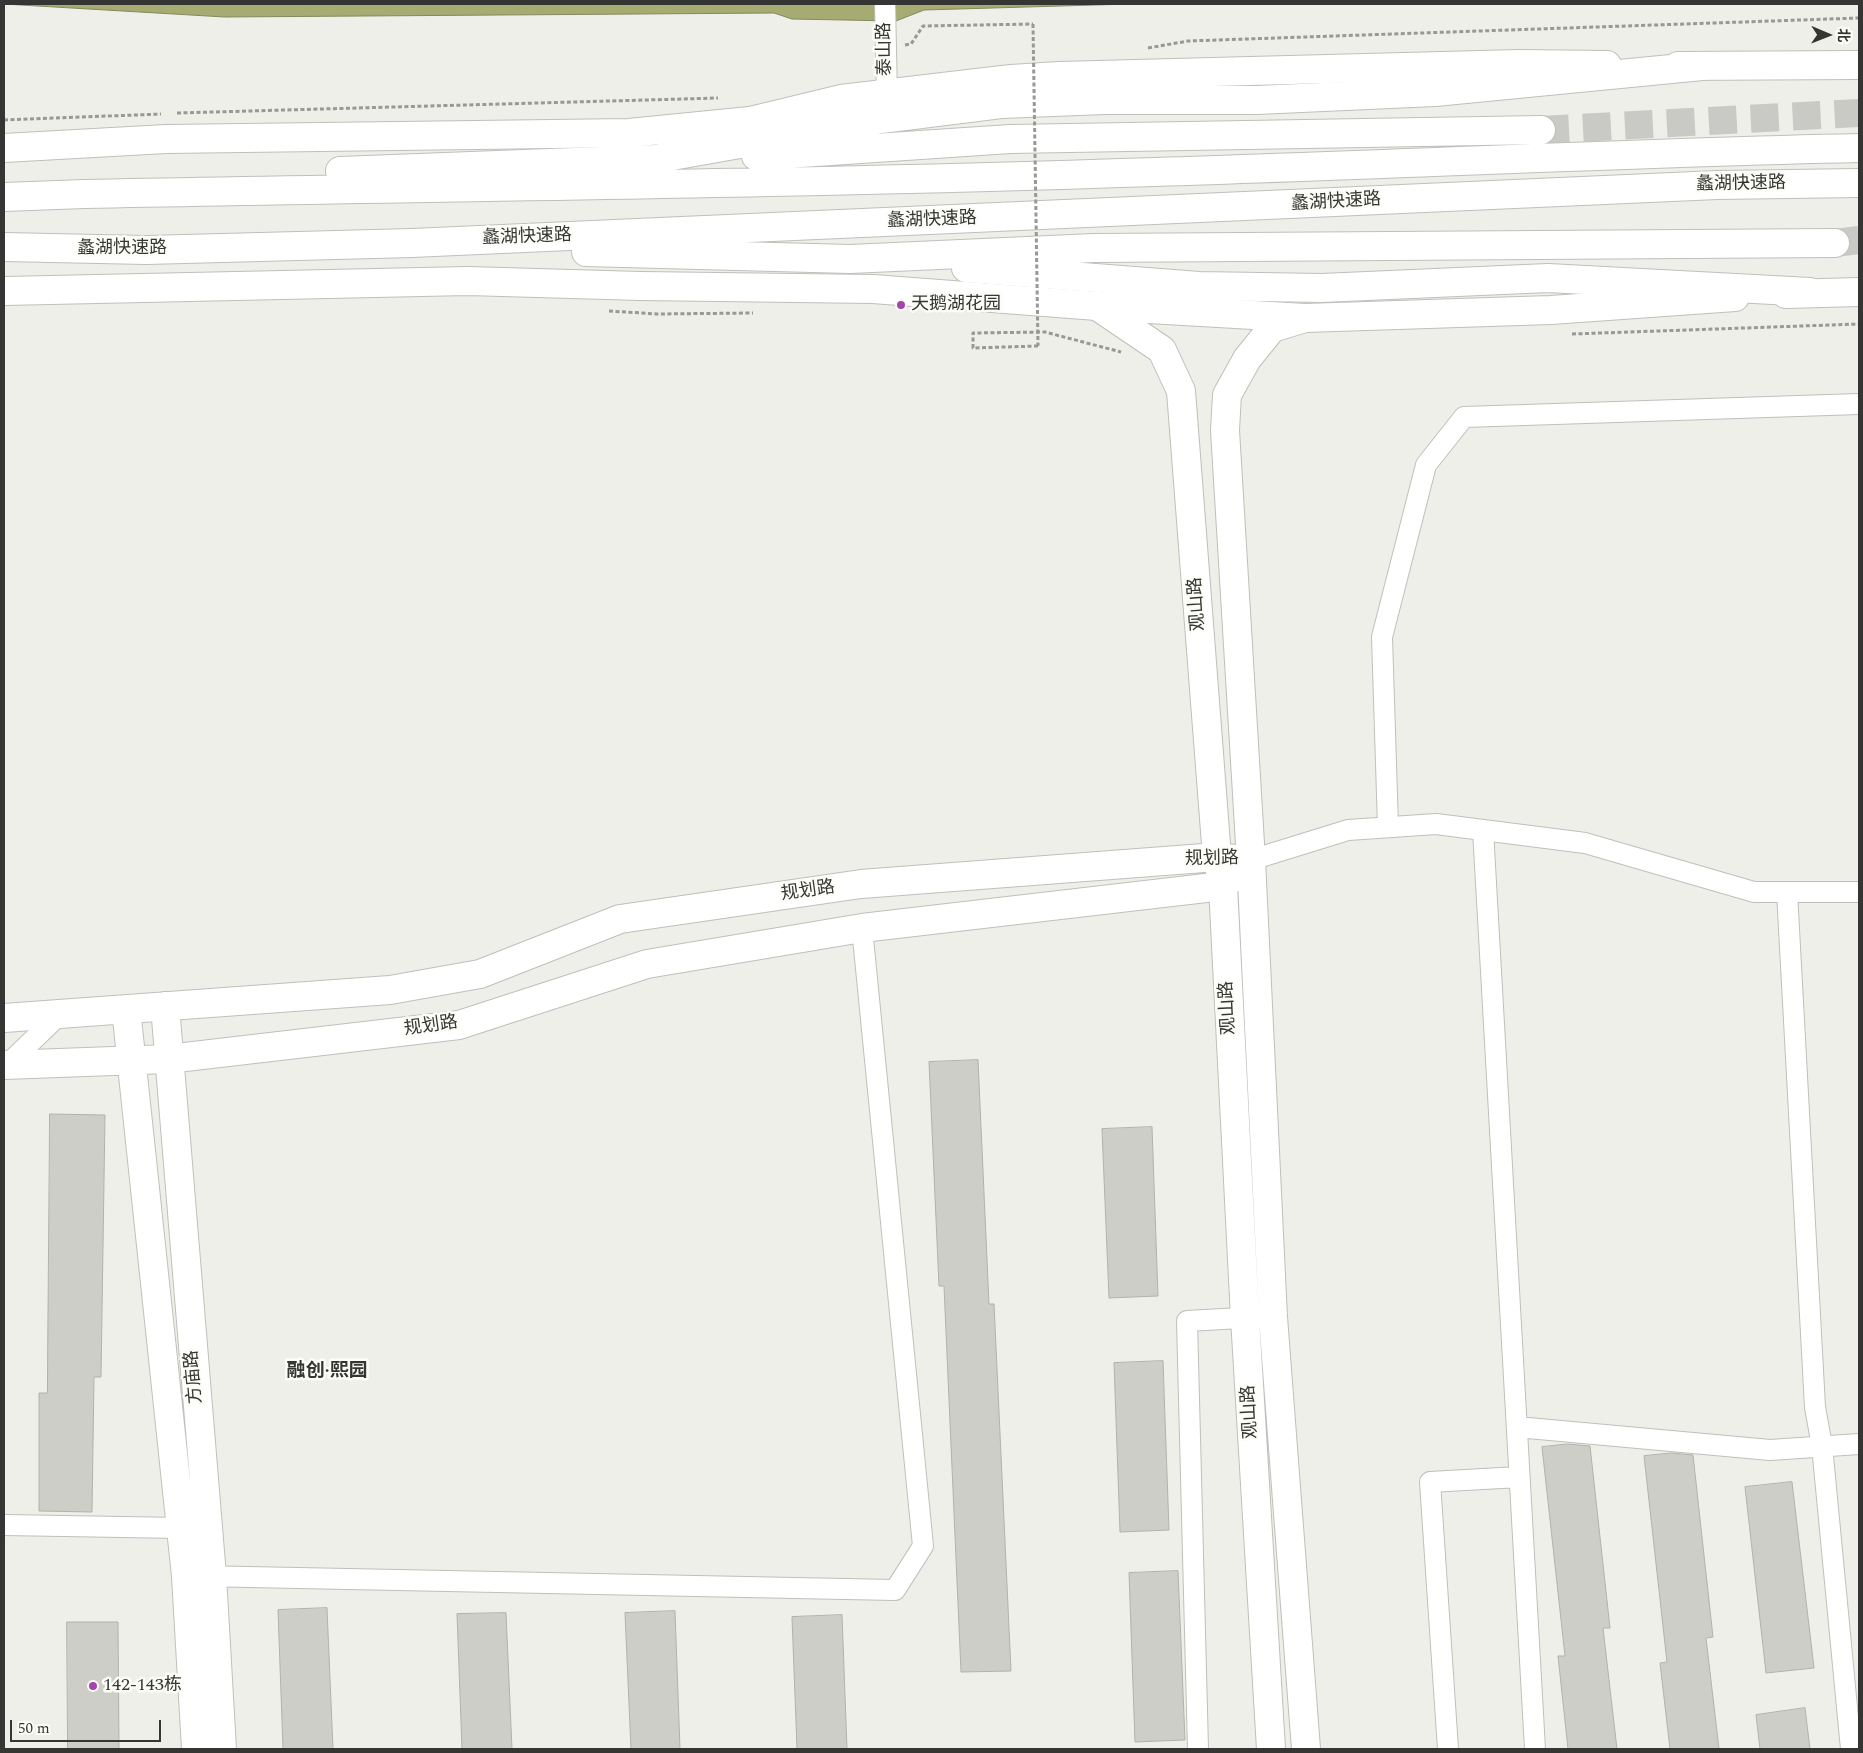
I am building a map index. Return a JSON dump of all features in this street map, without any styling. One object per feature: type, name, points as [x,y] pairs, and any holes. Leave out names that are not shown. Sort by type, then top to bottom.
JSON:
[{"type":"main road","points":[[4,148],[166,139],[629,132],[750,121],[841,99],[1011,79],[1059,76],[1519,64],[1702,66],[1859,64]]},
{"type":"main road","points":[[655,159],[881,119],[1001,104],[1105,100],[1257,100],[1435,92],[1702,66]]},
{"type":"main road","points":[[84,194],[218,175],[755,156],[1010,139],[1541,130]]},
{"type":"main road","name":"蠡湖快速路","points":[[10,197],[84,194],[862,180],[1859,148]]},
{"type":"main road","name":"蠡湖快速路","points":[[4,247],[146,250],[412,243],[1717,185],[1859,183]]},
{"type":"main road","points":[[412,243],[622,254],[850,259],[1199,286],[1322,288],[1548,278],[1810,292],[1859,292]]},
{"type":"main road","points":[[850,259],[1094,248],[1835,243]]},
{"type":"main road","points":[[4,259],[146,250]]},
{"type":"main road","points":[[4,291],[468,281],[640,286],[873,289],[1097,306],[1305,318],[1551,310],[1810,292]]},
{"type":"main road","points":[[1097,306],[1162,350]]},
{"type":"main road","name":"观山路","points":[[1305,318],[1272,328],[1247,359],[1227,395],[1225,430],[1251,860],[1274,1317],[1306,1749]]},
{"type":"main road","name":"观山路","points":[[1162,350],[1180,391],[1217,858],[1223,886],[1245,1318],[1272,1749]]},
{"type":"main road","name":"规划路","points":[[4,1018],[390,990],[471,976],[620,919],[861,884],[1217,858],[1251,860]]},
{"type":"main road","name":"规划路","points":[[6,1065],[130,1062],[168,1059],[459,1025],[647,964],[862,928],[1223,886],[1251,860]]},
{"type":"main road","name":"方庙路","points":[[164,1006],[199,1576],[222,1749]]},
{"type":"main road","name":"方庙路","points":[[126,1009],[130,1062],[180,1528],[199,1576],[196,1749]]},
{"type":"street","name":"泰山路","points":[[885,4],[887,95]]},
{"type":"street","points":[[1388,827],[1382,637],[1426,465],[1464,417],[1859,404]]},
{"type":"street","points":[[1251,860],[1348,830],[1436,824],[1585,844],[1754,892],[1859,892]]},
{"type":"street","points":[[1483,830],[1534,1749]]},
{"type":"street","points":[[1787,892],[1815,1407],[1822,1446],[1850,1749]]},
{"type":"street","points":[[199,1576],[895,1590],[924,1546],[862,928]]},
{"type":"street","points":[[6,1065],[60,1014]]},
{"type":"street","points":[[1198,1749],[1187,1321],[1274,1317]]},
{"type":"street","points":[[1516,1427],[1770,1450],[1859,1444]]},
{"type":"street","points":[[1448,1749],[1430,1482],[1519,1477]]},
{"type":"street","points":[[4,1525],[180,1528]]},
{"type":"path","points":[[1142,50],[1188,41],[1859,18]]},
{"type":"path","points":[[923,26],[1033,24],[1038,346],[974,348],[973,333],[1045,332],[1121,352],[1162,350]]},
{"type":"path","points":[[4,120],[112,115],[726,98]]},
{"type":"path","points":[[599,310],[658,314],[756,313]]},
{"type":"path","points":[[1031,322],[1041,322]]},
{"type":"path","points":[[1571,334],[1859,324]]},
{"type":"shaded area","points":[[4,4],[1129,4],[924,10],[896,21],[792,19],[774,13],[225,17]]},
{"type":"building","points":[[978,1060],[989,1304],[994,1304],[1011,1671],[961,1672],[944,1286],[939,1286],[929,1062]]},
{"type":"building","points":[[50,1114],[105,1115],[101,1377],[94,1377],[92,1512],[39,1511],[39,1393],[47,1393]]},
{"type":"building","points":[[1152,1127],[1158,1296],[1109,1298],[1102,1129]]},
{"type":"building","points":[[1163,1361],[1169,1530],[1120,1532],[1114,1363]]},
{"type":"building","points":[[1568,1444],[1590,1446],[1610,1628],[1603,1628],[1617,1749],[1568,1749],[1558,1656],[1565,1656],[1542,1447]]},
{"type":"building","points":[[1672,1453],[1693,1455],[1713,1637],[1706,1638],[1719,1749],[1670,1749],[1660,1663],[1667,1662],[1644,1456]]},
{"type":"building","points":[[1792,1482],[1814,1668],[1766,1673],[1745,1487]]},
{"type":"building","points":[[1178,1571],[1185,1740],[1135,1742],[1129,1573]]},
{"type":"building","points":[[327,1608],[333,1749],[283,1749],[278,1610]]},
{"type":"building","points":[[675,1611],[680,1749],[631,1749],[625,1613]]},
{"type":"building","points":[[506,1613],[512,1749],[462,1749],[457,1614]]},
{"type":"building","points":[[842,1615],[847,1749],[797,1749],[792,1617]]},
{"type":"building","name":"142-143栋","points":[[67,1622],[118,1622],[119,1749],[68,1749]]},
{"type":"building","points":[[1805,1708],[1810,1749],[1760,1749],[1756,1715]]},
{"type":"tunnel","points":[[1541,130],[1859,113]]},
{"type":"tunnel","points":[[1835,243],[1859,240]]},
{"type":"place","name":"天鹅湖花园","points":[[901,305]]},
{"type":"place","name":"142-143栋","points":[[93,1686]]},
{"type":"district","name":"融创·熙园","points":[[327,1372]]}]
